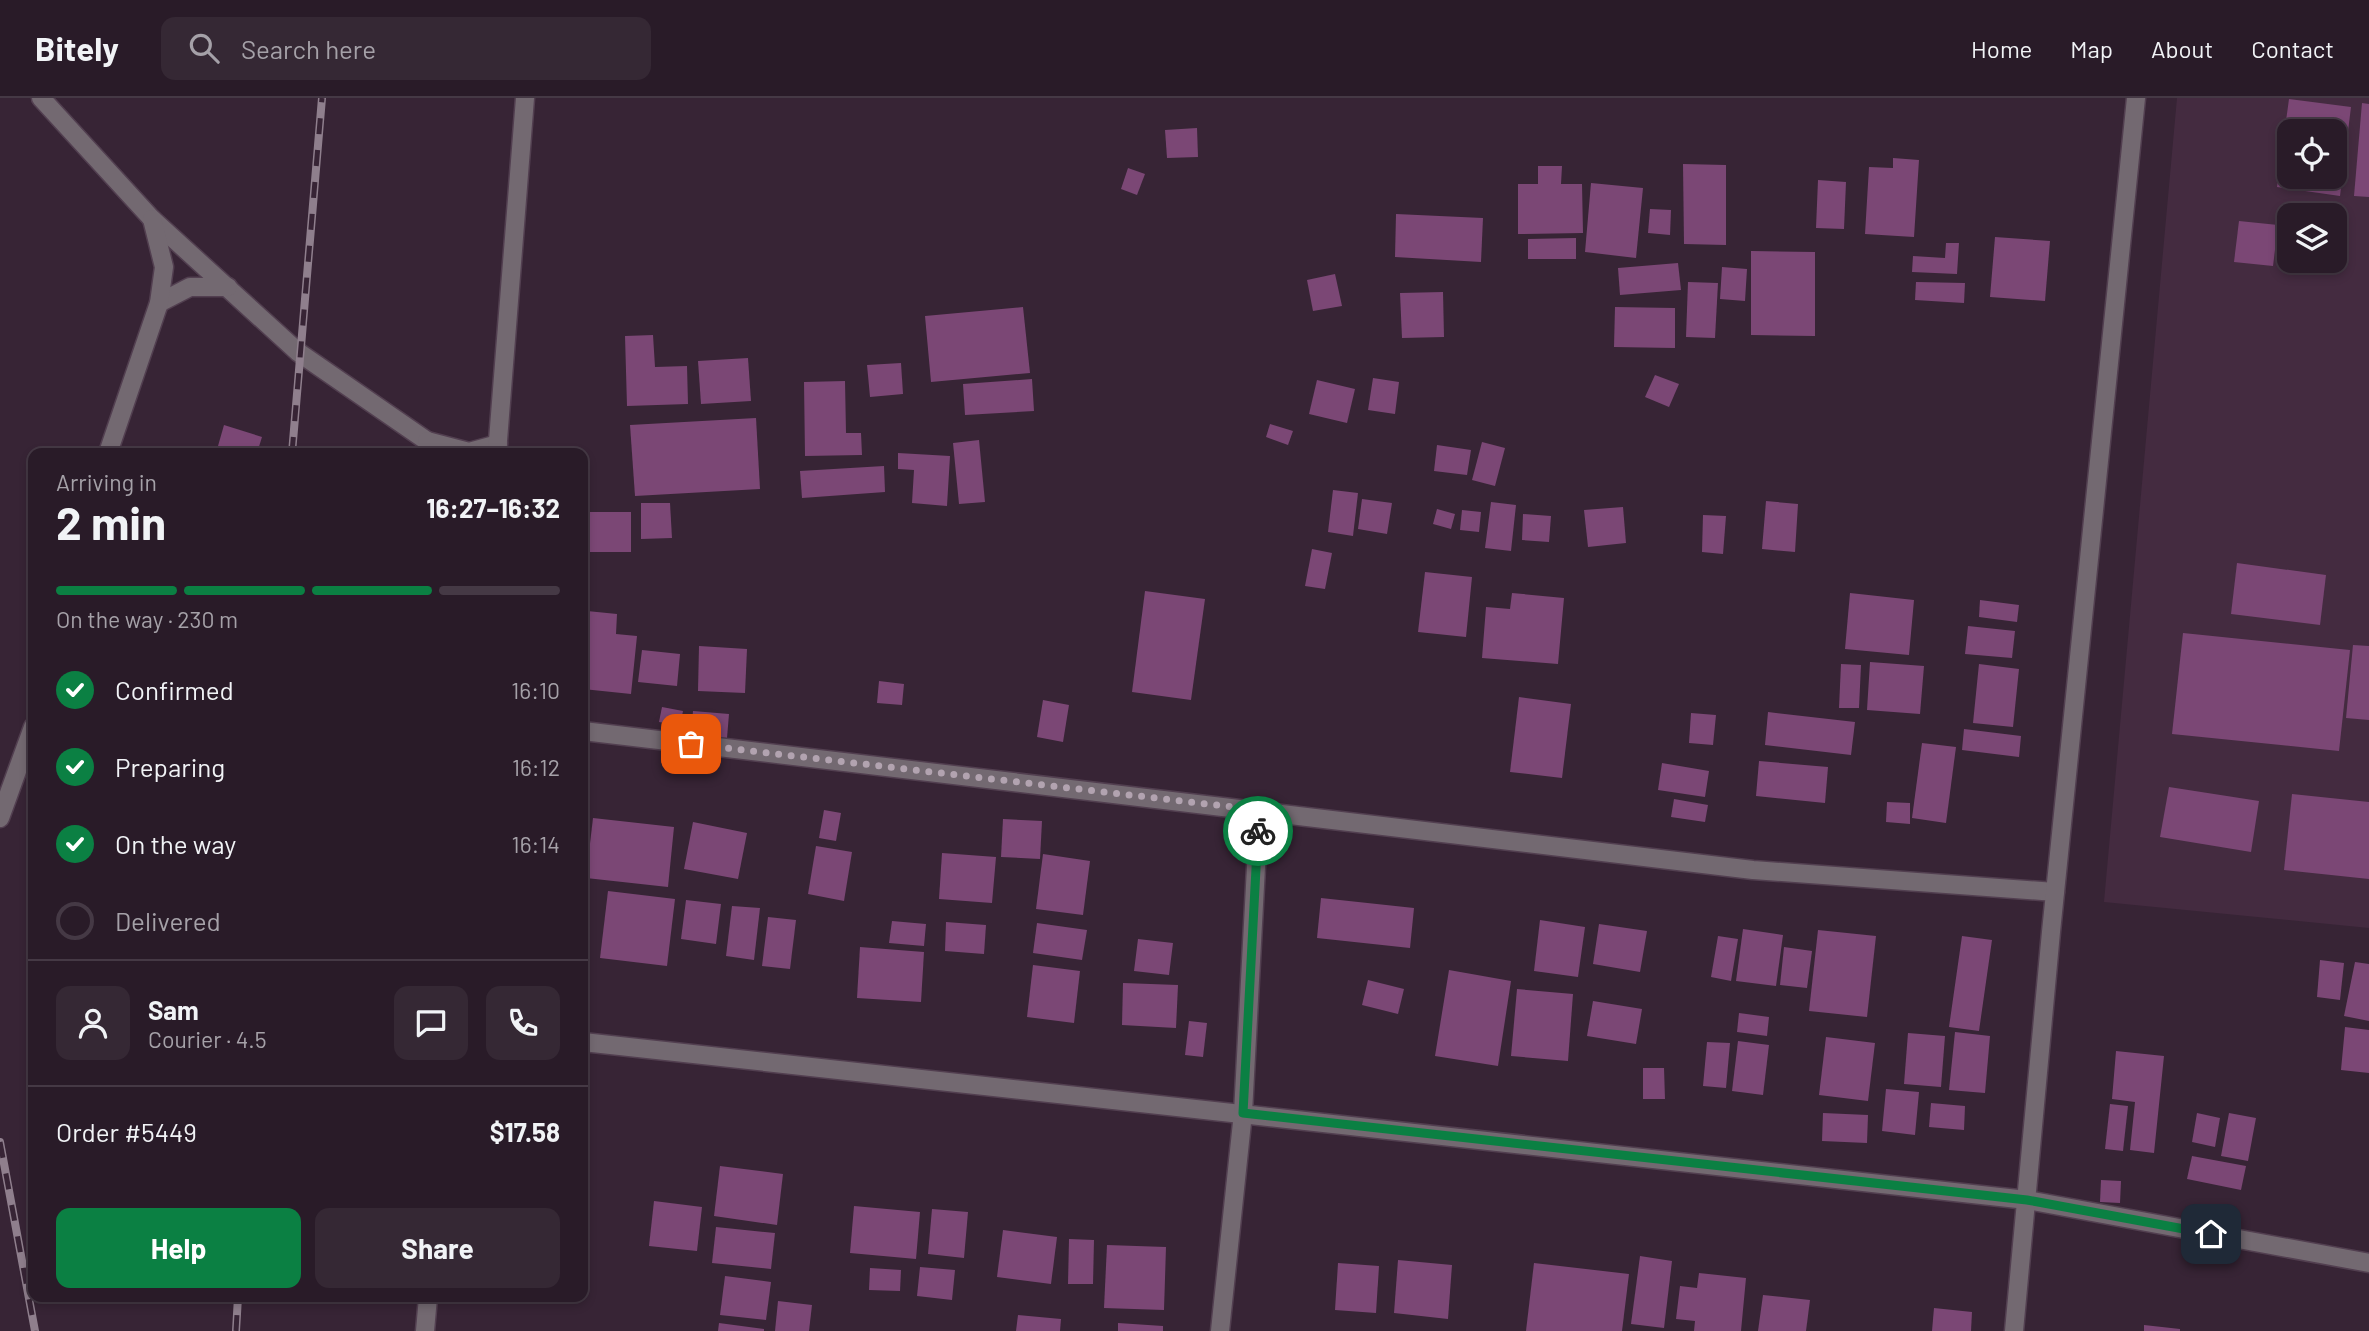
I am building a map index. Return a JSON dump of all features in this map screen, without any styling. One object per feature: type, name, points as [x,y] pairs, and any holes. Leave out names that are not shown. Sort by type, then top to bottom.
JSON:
[{"type":"street","points":[[41,98],[152,219],[298,352],[434,447]]},
{"type":"street","points":[[498,448],[525,98]]},
{"type":"street","points":[[2014,1331],[2055,892],[2136,98]]},
{"type":"street","points":[[110,448],[159,303],[164,267],[152,219]]},
{"type":"street","points":[[159,303],[190,287],[228,287]]},
{"type":"street","points":[[588,732],[1753,870],[2055,892]]},
{"type":"street","points":[[0,818],[28,741]]},
{"type":"street","points":[[1220,1331],[1243,1113],[1259,810]]},
{"type":"street","points":[[588,1043],[2027,1200],[2369,1263]]},
{"type":"street","points":[[425,1331],[428,1302]]},
{"type":"shaded area","points":[[2177,98],[2369,98],[2369,928],[2104,902]]},
{"type":"building","points":[[2289,99],[2351,107],[2347,139],[2347,119],[2286,119]]},
{"type":"building","points":[[2362,103],[2369,104],[2369,197],[2354,196]]},
{"type":"building","points":[[1197,128],[1198,157],[1167,158],[1165,130]]},
{"type":"building","points":[[1893,158],[1919,160],[1914,237],[1865,234],[1869,167],[1893,168]]},
{"type":"building","points":[[1683,164],[1726,165],[1726,245],[1684,244]]},
{"type":"building","points":[[1538,166],[1562,166],[1561,184],[1582,184],[1583,233],[1518,234],[1518,184],[1538,184]]},
{"type":"building","points":[[1128,168],[1145,174],[1137,195],[1121,189]]},
{"type":"building","points":[[1818,180],[1846,182],[1844,229],[1816,228]]},
{"type":"building","points":[[1591,183],[1643,188],[1636,258],[1585,252]]},
{"type":"building","points":[[2291,189],[2341,189],[2340,196]]},
{"type":"building","points":[[1650,209],[1671,210],[1670,235],[1648,233]]},
{"type":"building","points":[[1396,214],[1483,218],[1481,262],[1395,257]]},
{"type":"building","points":[[2239,221],[2277,225],[2273,266],[2234,262]]},
{"type":"building","points":[[1995,237],[2050,241],[2045,301],[1990,297]]},
{"type":"building","points":[[1576,238],[1576,259],[1528,259],[1528,239]]},
{"type":"building","points":[[1946,243],[1959,243],[1957,274],[1912,272],[1913,256],[1945,258]]},
{"type":"building","points":[[1751,251],[1815,252],[1815,336],[1751,335]]},
{"type":"building","points":[[1678,263],[1681,290],[1620,295],[1618,268]]},
{"type":"building","points":[[1722,267],[1747,269],[1745,301],[1720,299]]},
{"type":"building","points":[[1335,274],[1342,306],[1313,311],[1307,280]]},
{"type":"building","points":[[1688,282],[1718,283],[1715,338],[1686,337]]},
{"type":"building","points":[[1916,282],[1965,283],[1964,303],[1915,300]]},
{"type":"building","points":[[1443,292],[1444,337],[1402,338],[1400,293]]},
{"type":"building","points":[[1023,307],[1030,373],[931,382],[925,316]]},
{"type":"building","points":[[1615,307],[1675,308],[1675,348],[1614,347]]},
{"type":"building","points":[[653,335],[655,367],[687,366],[688,404],[627,406],[625,336]]},
{"type":"building","points":[[748,358],[751,401],[701,404],[698,361]]},
{"type":"building","points":[[901,363],[903,394],[870,397],[867,365]]},
{"type":"building","points":[[1655,375],[1679,384],[1669,407],[1645,397]]},
{"type":"building","points":[[1373,378],[1399,382],[1395,414],[1368,410]]},
{"type":"building","points":[[1032,379],[1034,411],[965,415],[963,384]]},
{"type":"building","points":[[1317,380],[1355,389],[1347,423],[1309,414]]},
{"type":"building","points":[[845,381],[846,433],[861,433],[862,455],[805,456],[804,382]]},
{"type":"building","points":[[756,418],[760,489],[635,496],[630,425]]},
{"type":"building","points":[[1270,424],[1293,431],[1288,445],[1266,437]]},
{"type":"building","points":[[224,425],[262,437],[259,448],[217,448]]},
{"type":"building","points":[[979,440],[985,502],[959,504],[953,443]]},
{"type":"building","points":[[1482,442],[1505,448],[1495,486],[1472,480]]},
{"type":"building","points":[[1437,445],[1471,450],[1467,475],[1434,471]]},
{"type":"building","points":[[898,453],[950,456],[947,506],[912,503],[914,470],[898,469]]},
{"type":"building","points":[[884,466],[885,492],[802,498],[800,471]]},
{"type":"building","points":[[1333,490],[1358,493],[1353,536],[1328,532]]},
{"type":"building","points":[[1362,499],[1392,503],[1387,534],[1358,529]]},
{"type":"building","points":[[1766,501],[1798,504],[1795,552],[1762,549]]},
{"type":"building","points":[[1491,502],[1516,505],[1511,551],[1485,548]]},
{"type":"building","points":[[641,503],[670,503],[672,538],[641,539]]},
{"type":"building","points":[[1623,507],[1626,543],[1588,547],[1584,510]]},
{"type":"building","points":[[1437,509],[1455,514],[1451,529],[1433,524]]},
{"type":"building","points":[[1462,510],[1481,512],[1479,532],[1460,530]]},
{"type":"building","points":[[588,512],[631,512],[631,552],[588,552]]},
{"type":"building","points":[[1523,514],[1551,516],[1549,542],[1522,540]]},
{"type":"building","points":[[1703,515],[1726,516],[1723,554],[1702,552]]},
{"type":"building","points":[[1312,549],[1332,553],[1325,589],[1305,586]]},
{"type":"building","points":[[2237,563],[2326,575],[2320,625],[2231,614]]},
{"type":"building","points":[[1425,572],[1472,577],[1466,637],[1418,632]]},
{"type":"building","points":[[1145,591],[1205,599],[1191,700],[1132,692]]},
{"type":"building","points":[[1512,593],[1564,598],[1558,664],[1482,658],[1486,607],[1510,609]]},
{"type":"building","points":[[1850,593],[1914,600],[1909,655],[1845,649]]},
{"type":"building","points":[[1980,600],[2019,605],[2017,622],[1979,617]]},
{"type":"building","points":[[588,611],[617,614],[616,634],[637,636],[631,694],[588,690]]},
{"type":"building","points":[[1968,626],[2015,631],[2012,658],[1965,654]]},
{"type":"building","points":[[2183,633],[2350,650],[2339,751],[2172,734]]},
{"type":"building","points":[[2353,645],[2369,646],[2369,720],[2346,718]]},
{"type":"building","points":[[699,646],[747,649],[745,693],[698,691]]},
{"type":"building","points":[[642,650],[680,654],[677,686],[638,682]]},
{"type":"building","points":[[1870,662],[1924,666],[1920,714],[1867,710]]},
{"type":"building","points":[[1841,664],[1861,665],[1859,708],[1839,708]]},
{"type":"building","points":[[1979,664],[2019,669],[2013,727],[1973,723]]},
{"type":"building","points":[[879,681],[904,684],[902,705],[877,703]]},
{"type":"building","points":[[1519,697],[1571,704],[1562,778],[1510,772]]},
{"type":"building","points":[[1043,700],[1069,705],[1063,742],[1037,737]]},
{"type":"building","points":[[662,707],[683,711],[680,726],[659,722]]},
{"type":"building","points":[[693,711],[729,714],[727,738],[691,735]]},
{"type":"building","points":[[1768,712],[1855,722],[1851,755],[1765,745]]},
{"type":"building","points":[[1691,713],[1716,715],[1713,745],[1689,743]]},
{"type":"building","points":[[1964,729],[2021,736],[2019,757],[1962,750]]},
{"type":"building","points":[[1922,743],[1956,747],[1946,823],[1912,818]]},
{"type":"building","points":[[1759,761],[1828,767],[1825,803],[1756,796]]},
{"type":"building","points":[[1662,763],[1709,771],[1705,797],[1658,790]]},
{"type":"building","points":[[2169,787],[2259,801],[2251,852],[2160,837]]},
{"type":"building","points":[[2292,794],[2369,802],[2369,879],[2284,870]]},
{"type":"building","points":[[1674,799],[1708,805],[1705,822],[1671,817]]},
{"type":"building","points":[[1887,802],[1910,803],[1910,824],[1886,822]]},
{"type":"building","points":[[824,810],[841,813],[836,841],[819,838]]},
{"type":"building","points":[[593,818],[674,827],[668,887],[588,878]]},
{"type":"building","points":[[1003,819],[1042,821],[1040,859],[1001,857]]},
{"type":"building","points":[[693,822],[747,833],[738,879],[684,869]]},
{"type":"building","points":[[816,846],[852,852],[844,901],[808,894]]},
{"type":"building","points":[[942,853],[996,857],[992,903],[939,899]]},
{"type":"building","points":[[1043,854],[1090,861],[1083,915],[1036,909]]},
{"type":"building","points":[[608,891],[675,899],[667,966],[600,958]]},
{"type":"building","points":[[1321,898],[1414,908],[1410,948],[1317,938]]},
{"type":"building","points":[[686,900],[721,904],[716,944],[681,939]]},
{"type":"building","points":[[732,906],[760,908],[754,960],[726,956]]},
{"type":"building","points":[[768,917],[796,920],[790,969],[762,966]]},
{"type":"building","points":[[1540,920],[1585,927],[1578,977],[1534,971]]},
{"type":"building","points":[[892,921],[926,924],[924,946],[889,943]]},
{"type":"building","points":[[946,922],[986,925],[984,954],[945,951]]},
{"type":"building","points":[[1037,923],[1087,930],[1082,960],[1033,953]]},
{"type":"building","points":[[1599,924],[1647,931],[1640,972],[1593,964]]},
{"type":"building","points":[[1743,929],[1783,935],[1776,986],[1736,981]]},
{"type":"building","points":[[1818,930],[1876,936],[1867,1017],[1809,1011]]},
{"type":"building","points":[[1718,936],[1738,939],[1731,981],[1711,977]]},
{"type":"building","points":[[1962,936],[1992,940],[1979,1031],[1949,1027]]},
{"type":"building","points":[[1138,939],[1173,943],[1169,975],[1134,971]]},
{"type":"building","points":[[860,947],[924,952],[921,1002],[857,998]]},
{"type":"building","points":[[1784,947],[1812,951],[1807,988],[1780,985]]},
{"type":"building","points":[[2320,960],[2344,963],[2340,1000],[2317,997]]},
{"type":"building","points":[[2355,962],[2369,964],[2369,1021],[2344,1016]]},
{"type":"building","points":[[1033,965],[1080,971],[1074,1023],[1027,1017]]},
{"type":"building","points":[[1449,970],[1511,981],[1498,1066],[1435,1056]]},
{"type":"building","points":[[1368,980],[1404,989],[1398,1014],[1362,1005]]},
{"type":"building","points":[[1123,983],[1178,985],[1176,1028],[1122,1025]]},
{"type":"building","points":[[1517,989],[1573,994],[1568,1061],[1511,1056]]},
{"type":"building","points":[[1593,1001],[1642,1009],[1636,1044],[1587,1036]]},
{"type":"building","points":[[1739,1013],[1769,1017],[1767,1036],[1737,1032]]},
{"type":"building","points":[[1189,1021],[1207,1023],[1203,1057],[1185,1055]]},
{"type":"building","points":[[2345,1027],[2369,1030],[2369,1073],[2341,1070]]},
{"type":"building","points":[[1955,1032],[1990,1036],[1985,1093],[1949,1090]]},
{"type":"building","points":[[1908,1033],[1945,1036],[1941,1087],[1904,1084]]},
{"type":"building","points":[[1826,1037],[1875,1043],[1868,1101],[1819,1095]]},
{"type":"building","points":[[1738,1041],[1769,1045],[1763,1095],[1732,1091]]},
{"type":"building","points":[[1707,1042],[1730,1043],[1726,1088],[1703,1086]]},
{"type":"building","points":[[2116,1051],[2164,1056],[2154,1153],[2130,1150],[2135,1102],[2112,1099]]},
{"type":"building","points":[[1643,1068],[1664,1068],[1665,1099],[1643,1099]]},
{"type":"building","points":[[1886,1089],[1919,1092],[1915,1135],[1882,1131]]},
{"type":"building","points":[[1931,1103],[1965,1106],[1964,1130],[1929,1127]]},
{"type":"building","points":[[2110,1104],[2128,1106],[2123,1151],[2105,1149]]},
{"type":"building","points":[[1823,1113],[1868,1115],[1867,1143],[1822,1141]]},
{"type":"building","points":[[2197,1113],[2220,1118],[2215,1147],[2192,1142]]},
{"type":"building","points":[[2229,1113],[2256,1118],[2248,1161],[2221,1156]]},
{"type":"building","points":[[2192,1156],[2246,1166],[2241,1190],[2187,1179]]},
{"type":"building","points":[[720,1166],[783,1174],[777,1225],[714,1216]]},
{"type":"building","points":[[2101,1180],[2121,1181],[2120,1203],[2100,1202]]},
{"type":"building","points":[[654,1201],[702,1207],[697,1251],[649,1246]]},
{"type":"building","points":[[854,1206],[920,1212],[916,1259],[850,1253]]},
{"type":"building","points":[[932,1209],[968,1212],[964,1258],[928,1254]]},
{"type":"building","points":[[716,1227],[775,1233],[771,1269],[712,1263]]},
{"type":"building","points":[[1003,1230],[1057,1237],[1051,1284],[997,1277]]},
{"type":"building","points":[[1069,1239],[1094,1240],[1093,1284],[1068,1284]]},
{"type":"building","points":[[1107,1245],[1166,1247],[1164,1310],[1104,1308]]},
{"type":"building","points":[[1640,1256],[1672,1261],[1664,1328],[1631,1324]]},
{"type":"building","points":[[1398,1260],[1452,1265],[1448,1319],[1394,1313]]},
{"type":"building","points":[[1338,1263],[1379,1266],[1376,1313],[1335,1310]]},
{"type":"building","points":[[1534,1263],[1629,1274],[1622,1331],[1526,1331]]},
{"type":"building","points":[[920,1267],[955,1270],[952,1300],[917,1296]]},
{"type":"building","points":[[870,1268],[901,1270],[900,1291],[869,1290]]},
{"type":"building","points":[[1699,1273],[1746,1278],[1741,1331],[1694,1331],[1695,1321],[1676,1319],[1680,1286],[1697,1288]]},
{"type":"building","points":[[725,1276],[771,1282],[766,1320],[720,1315]]},
{"type":"building","points":[[1763,1295],[1810,1300],[1806,1331],[1758,1331]]},
{"type":"building","points":[[778,1301],[812,1305],[809,1331],[775,1331]]},
{"type":"building","points":[[1934,1308],[1972,1312],[1971,1331],[1932,1331]]},
{"type":"building","points":[[1018,1315],[1061,1319],[1060,1331],[1016,1331]]},
{"type":"building","points":[[719,1323],[764,1329],[764,1331],[718,1331]]},
{"type":"building","points":[[1118,1323],[1163,1326],[1163,1331],[1118,1331]]},
{"type":"building","points":[[2144,1325],[2180,1329],[2180,1331],[2144,1331]]},
{"type":"railway","points":[[292,448],[322,98]]},
{"type":"railway","points":[[0,1142],[28,1293]]},
{"type":"railway","points":[[30,1302],[35,1331]]},
{"type":"railway","points":[[236,1331],[238,1302]]},
{"type":"way so far","points":[[691,744],[1259,810],[1258,831]]},
{"type":"route","points":[[1258,831],[1243,1113],[2027,1200],[2211,1234]]}]
